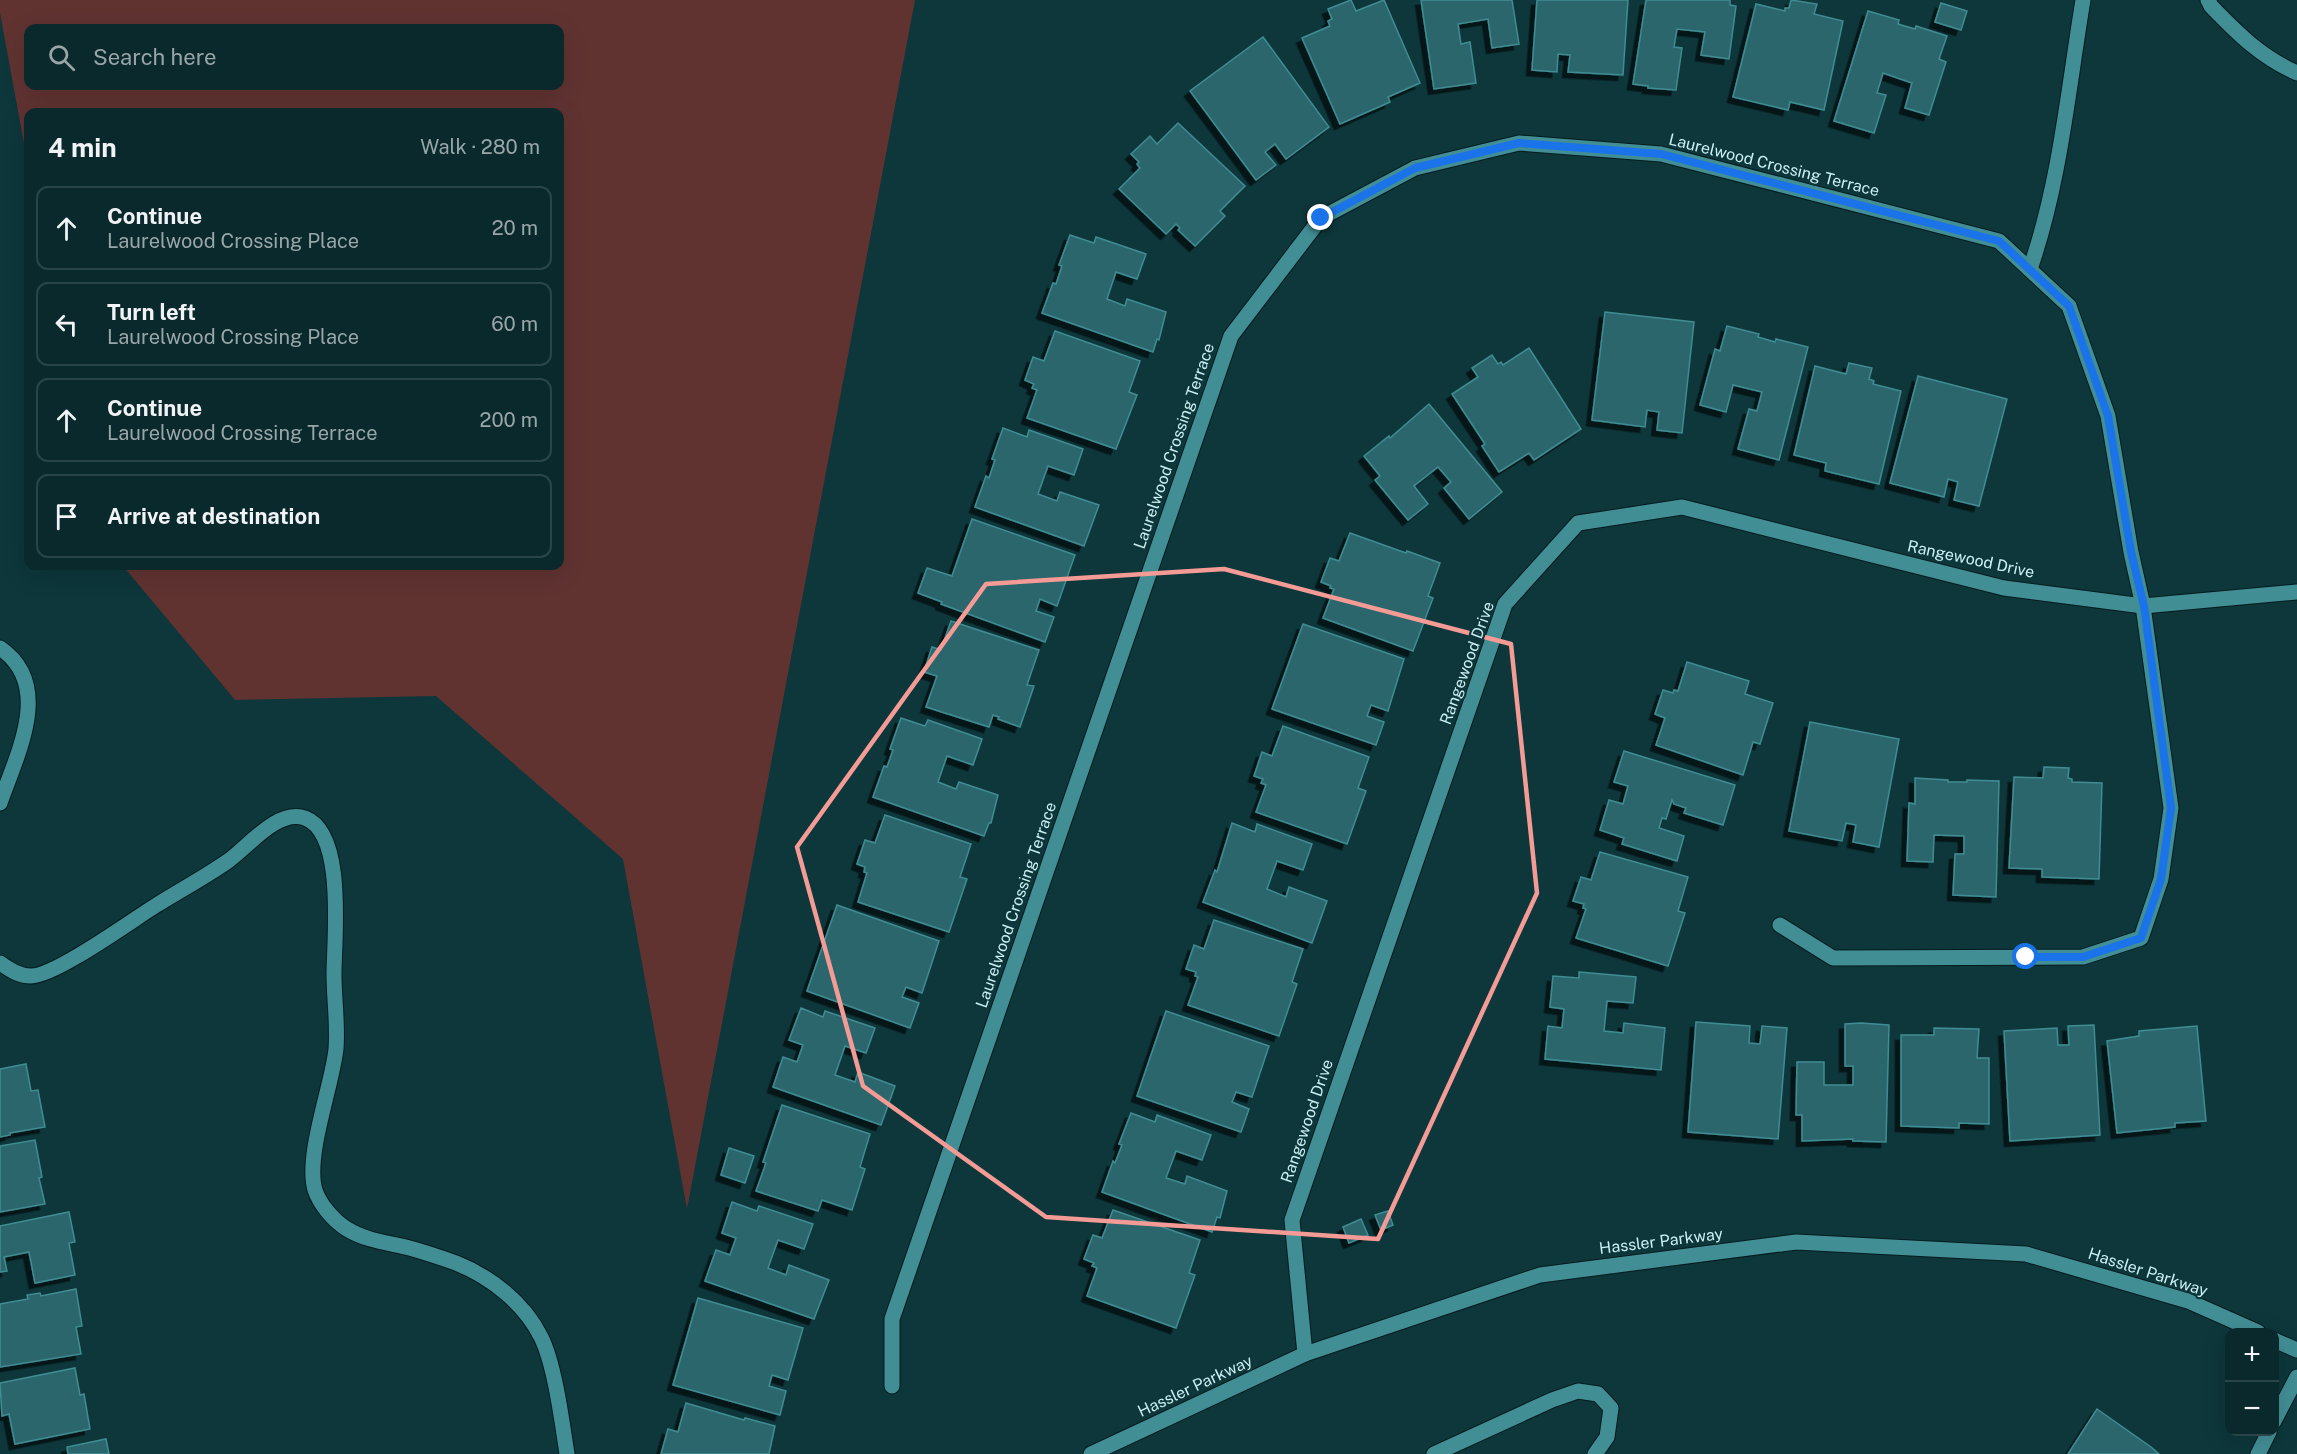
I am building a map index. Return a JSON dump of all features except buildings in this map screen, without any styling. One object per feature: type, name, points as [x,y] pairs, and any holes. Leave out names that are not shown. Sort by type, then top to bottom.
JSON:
[{"type":"street","points":[[2030,269],[2048,208],[2083,0]]},
{"type":"street","points":[[2208,0],[2245,41],[2280,65],[2297,72]]},
{"type":"street","name":"Laurelwood Crossing Terrace","points":[[892,1386],[892,1319],[1231,336],[1321,218],[1415,168],[1519,143],[1661,154],[1999,241],[2069,306],[2108,416],[2131,552],[2144,606],[2171,808],[2161,879],[2141,938],[2083,957],[1833,958],[1780,925]]},
{"type":"street","name":"Rangewood Drive","points":[[1305,1354],[1292,1220],[1505,604],[1578,523],[1682,507],[2004,588],[2144,606],[2297,592]]},
{"type":"street","points":[[0,648],[13,657],[23,672],[30,703],[23,736],[0,803]]},
{"type":"street","points":[[0,963],[15,973],[33,976],[65,963],[229,861],[274,823],[289,816],[306,818],[320,832],[332,862],[336,897],[334,975],[336,1048],[313,1161],[315,1189],[327,1212],[347,1229],[375,1240],[458,1264],[484,1277],[511,1298],[527,1315],[542,1338],[558,1403],[567,1454]]},
{"type":"street","name":"Hassler Parkway","points":[[1091,1454],[1305,1354],[1540,1275],[1796,1242],[2026,1254],[2188,1301],[2249,1328]]},
{"type":"street","points":[[2279,1342],[2297,1350]]},
{"type":"street","points":[[2279,1411],[2297,1377]]},
{"type":"street","points":[[1434,1454],[1552,1400],[1578,1391],[1598,1394],[1611,1408],[1607,1437],[1595,1454]]},
{"type":"street","points":[[2258,1454],[2267,1436]]},
{"type":"highlighted area","points":[[1224,569],[1511,644],[1537,893],[1378,1239],[1046,1217],[863,1086],[797,847],[986,584]]},
{"type":"shaded area","points":[[0,0],[915,0],[687,1209],[623,859],[436,696],[235,700],[126,570],[564,570],[564,108],[24,108],[24,143],[0,13]]},
{"type":"route","points":[[1321,218],[1415,168],[1519,143],[1661,154],[1999,241],[2069,306],[2108,416],[2131,552],[2144,606],[2171,808],[2161,879],[2141,938],[2083,957],[2026,957]]}]
